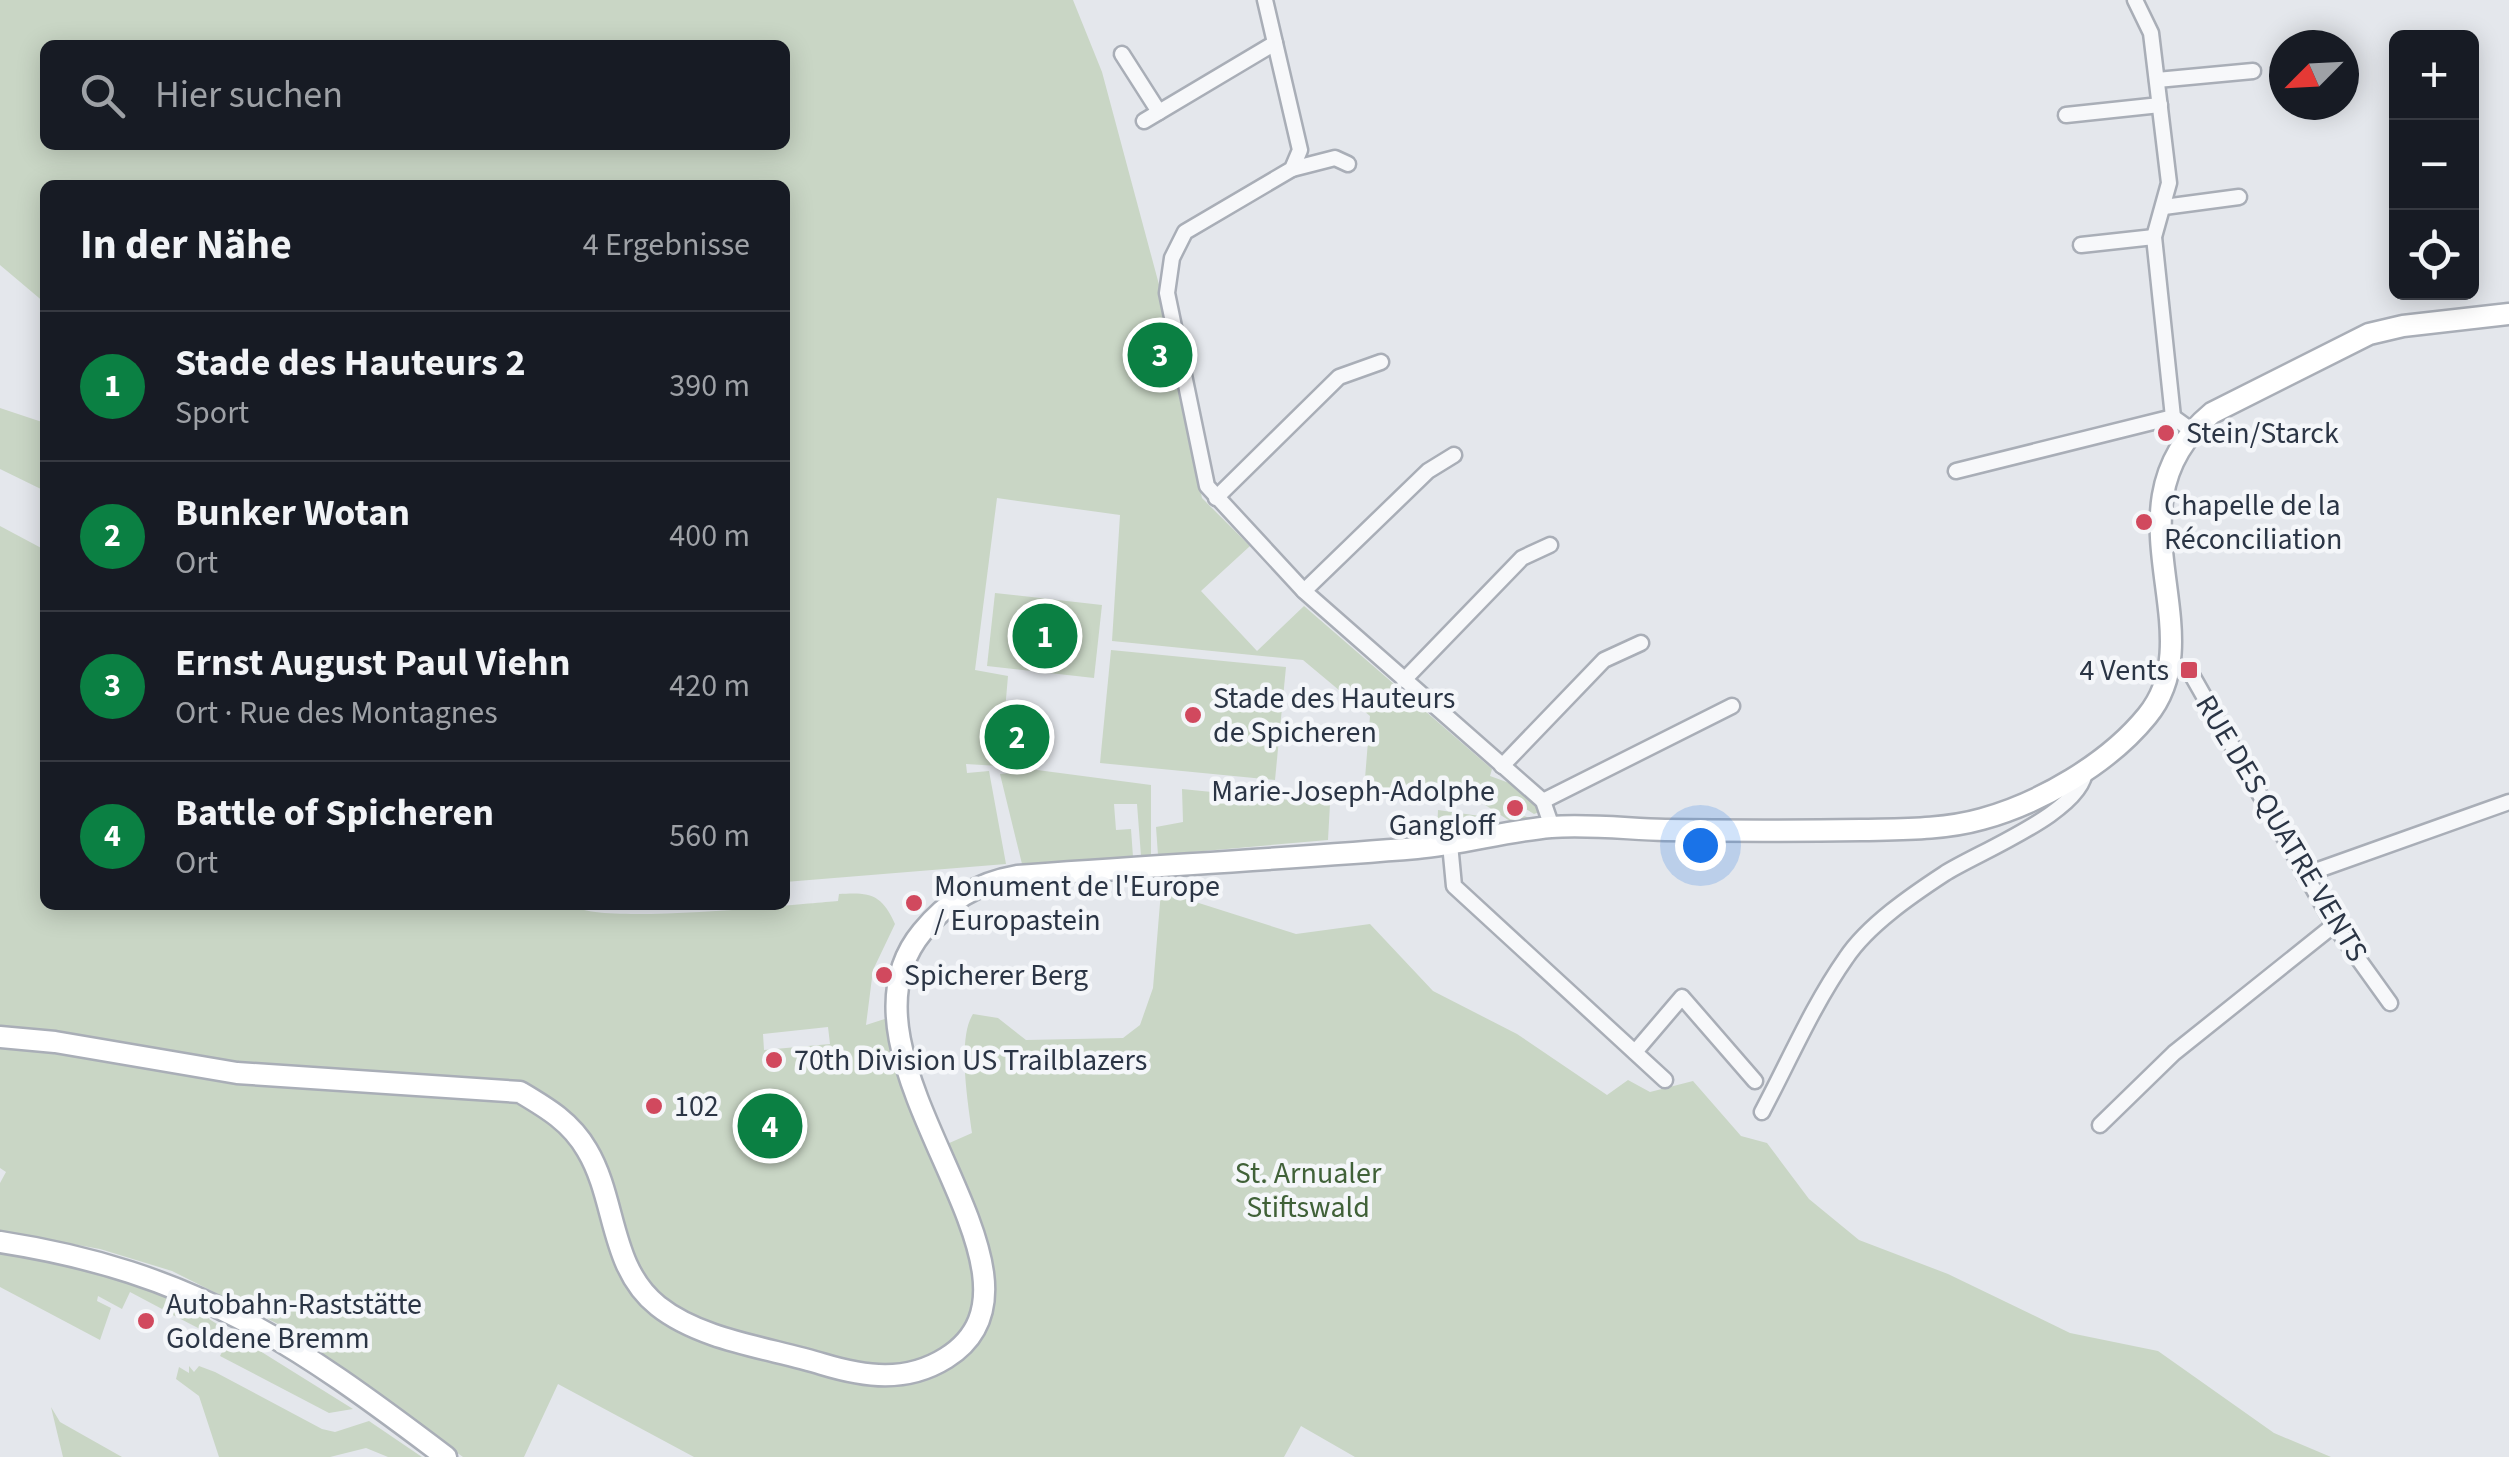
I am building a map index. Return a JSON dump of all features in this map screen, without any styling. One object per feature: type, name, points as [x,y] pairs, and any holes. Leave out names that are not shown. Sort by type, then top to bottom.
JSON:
[{"type":"street","points":[[1265,0],[1300,150],[1292,169]]},
{"type":"street","points":[[2134,0],[2151,33],[2169,183],[2154,237],[2173,417],[2191,430]]},
{"type":"street","points":[[1144,121],[1274,43]]},
{"type":"street","points":[[1122,54],[1159,112]]},
{"type":"street","points":[[2157,80],[2254,72]]},
{"type":"street","points":[[2066,115],[2160,105]]},
{"type":"street","points":[[1348,164],[1335,158],[1292,169],[1186,232],[1172,258],[1167,293],[1207,486],[1304,591],[1542,800],[1552,827]]},
{"type":"street","points":[[2164,206],[2239,197]]},
{"type":"street","points":[[2082,245],[2154,237]]},
{"type":"street","points":[[0,1037],[54,1042],[237,1074],[520,1092],[560,1116],[587,1150],[620,1249],[636,1284],[660,1308],[743,1343],[837,1368],[898,1377],[915,1374],[950,1355],[977,1321],[984,1299],[982,1258],[972,1226],[921,1111],[897,1041],[898,979],[914,941],[962,894],[1017,876],[1459,844],[1552,827],[1742,832],[1920,829],[1978,820],[2025,804],[2085,768],[2147,717],[2160,696],[2168,664],[2161,495],[2174,454],[2191,430],[2212,413],[2369,334],[2403,326],[2509,314]]},
{"type":"street","points":[[1216,498],[1339,377],[1381,362]]},
{"type":"street","points":[[1956,471],[2173,417]]},
{"type":"street","points":[[1304,591],[1428,470],[1454,455]]},
{"type":"street","points":[[1404,680],[1522,558],[1550,545]]},
{"type":"street","points":[[1502,766],[1604,660],[1641,644]]},
{"type":"street","name":"RUE DES QUATRE VENTS","points":[[2168,664],[2188,670],[2334,925],[2390,1002]]},
{"type":"street","points":[[1542,800],[1732,706]]},
{"type":"street","points":[[1762,1112],[1846,956],[1869,932],[1944,874],[2042,820],[2076,793],[2086,778],[2085,768]]},
{"type":"street","points":[[2304,875],[2509,802]]},
{"type":"street","points":[[1459,844],[1454,886],[1665,1080]]},
{"type":"street","points":[[2100,1124],[2174,1053],[2334,925]]},
{"type":"street","points":[[1635,1052],[1682,997],[1755,1081]]},
{"type":"street","points":[[0,1242],[124,1266],[216,1303],[293,1348],[446,1457]]},
{"type":"green space","points":[[0,0],[1073,0],[1102,72],[1165,307],[1202,498],[1250,546],[1201,591],[1257,651],[1304,606],[1492,769],[1490,776],[1512,784],[1542,811],[1534,814],[1513,801],[1509,811],[1536,820],[1516,825],[1479,801],[1364,791],[1370,716],[1303,660],[1112,641],[1120,515],[997,498],[975,670],[1008,676],[1002,745],[1022,768],[1151,785],[1151,855],[1141,856],[1137,804],[1114,804],[1116,830],[1131,829],[1133,857],[1022,864],[1000,774],[1015,773],[1015,767],[966,764],[967,773],[989,771],[1006,864],[790,882],[790,180],[40,180],[40,299],[0,265]]},
{"type":"green space","points":[[0,408],[40,421],[40,489],[0,469]]},
{"type":"green space","name":"St. Arnualer Stiftswald","points":[[0,526],[40,547],[40,910],[586,910],[656,914],[790,910],[790,905],[838,901],[839,894],[867,895],[885,906],[895,924],[873,970],[866,1025],[894,1016],[938,1148],[972,1133],[965,1055],[973,1014],[998,1018],[1026,1040],[1123,1038],[1140,1025],[1153,988],[1161,891],[1296,934],[1370,924],[1433,991],[1517,1034],[1607,1095],[1628,1080],[1650,1092],[1693,1081],[1741,1136],[1767,1143],[1809,1199],[1859,1240],[1948,1274],[2070,1333],[2158,1351],[2274,1433],[2331,1457],[1355,1457],[1301,1426],[1284,1457],[694,1457],[558,1384],[524,1457],[463,1457],[278,1324],[172,1271],[100,1249],[0,1231],[0,1183],[6,1172],[0,1168]],"holes":[[[828,1027],[830,1044],[764,1050],[763,1034]]]},
{"type":"green space","points":[[995,593],[1102,605],[1094,678],[987,666]]},
{"type":"green space","name":"Stade des Hauteurs de Spicheren","points":[[1111,650],[1286,667],[1275,780],[1100,763]]},
{"type":"green space","points":[[1182,789],[1330,804],[1328,840],[1158,855],[1156,827],[1183,822]]},
{"type":"green space","points":[[1438,810],[1487,817],[1493,827],[1437,833]]},
{"type":"green space","points":[[0,1252],[121,1276],[213,1311],[209,1319],[353,1409],[329,1413],[220,1356],[224,1348],[213,1342],[208,1349],[196,1339],[200,1329],[169,1313],[170,1301],[162,1309],[130,1292],[122,1309],[98,1296],[97,1301],[111,1308],[100,1340],[0,1287]]},
{"type":"green space","points":[[189,1366],[194,1372],[199,1366],[215,1372],[322,1429],[335,1432],[369,1421],[422,1457],[388,1457],[366,1448],[330,1457],[219,1457],[199,1396],[176,1379],[179,1367],[189,1373]]},
{"type":"green space","points":[[51,1407],[60,1422],[122,1457],[63,1457]]},
{"type":"place","name":"Ernst August Paul Viehn","points":[[1160,355]]},
{"type":"place","name":"Stein/Starck","points":[[2166,433]]},
{"type":"place","name":"Chapelle de la Réconciliation","points":[[2144,522]]},
{"type":"place","name":"Stade des Hauteurs 2","points":[[1045,636]]},
{"type":"place","name":"4 Vents","points":[[2189,670]]},
{"type":"place","name":"Stade des Hauteurs de Spicheren","points":[[1193,715]]},
{"type":"place","name":"Bunker Wotan","points":[[1017,737]]},
{"type":"place","name":"Marie-Joseph-Adolphe Gangloff","points":[[1515,808]]},
{"type":"place","name":"Monument de l'Europe / Europastein","points":[[914,903]]},
{"type":"place","name":"Spicherer Berg","points":[[884,975]]},
{"type":"place","name":"70th Division US Trailblazers","points":[[774,1060]]},
{"type":"place","name":"102","points":[[654,1106]]},
{"type":"place","name":"Battle of Spicheren","points":[[770,1126]]},
{"type":"place","name":"Autobahn-Raststätte Goldene Bremm","points":[[146,1321]]}]
